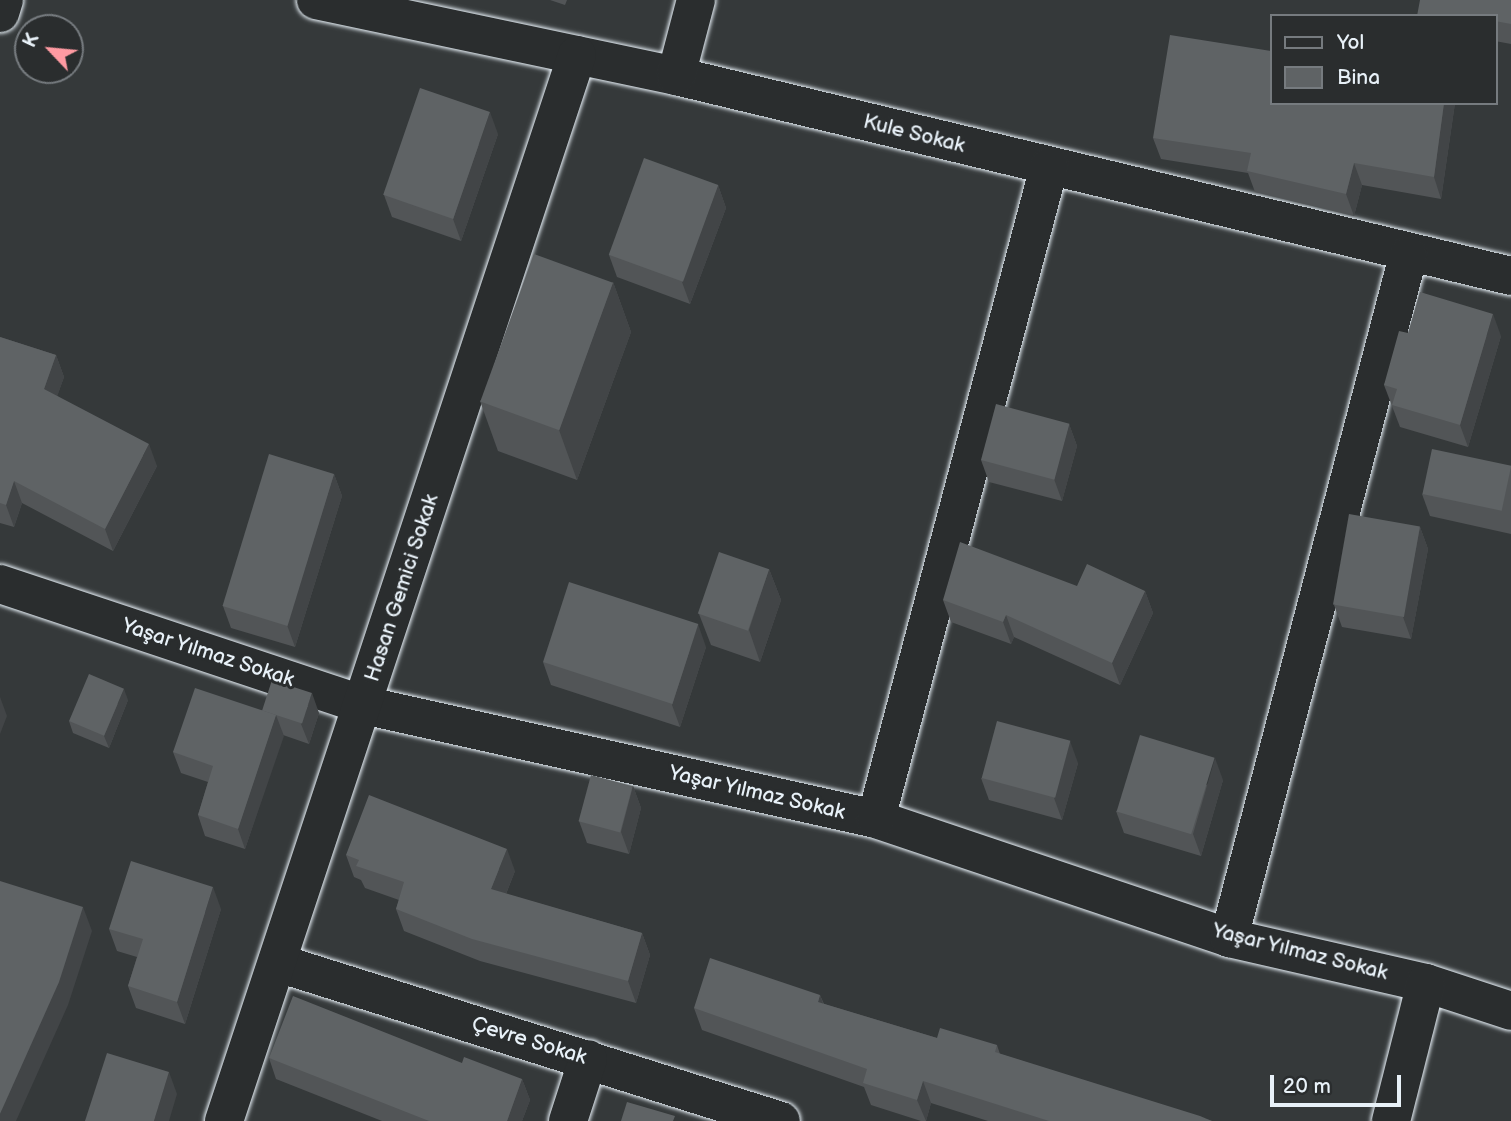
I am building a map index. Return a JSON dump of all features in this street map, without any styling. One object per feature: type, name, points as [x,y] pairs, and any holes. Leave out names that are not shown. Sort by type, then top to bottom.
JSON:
[{"type":"street","points":[[0,13],[4,0]]},
{"type":"street","name":"Kule Sokak","points":[[316,0],[676,76],[1408,256],[1511,276]]},
{"type":"street","points":[[676,76],[696,0]]},
{"type":"street","name":"Hasan Gemici Sokak","points":[[224,1121],[577,55]]},
{"type":"street","points":[[876,819],[1049,167]]},
{"type":"street","points":[[1229,938],[1408,256]]},
{"type":"street","name":"Yaşar Yılmaz Sokak","points":[[0,584],[363,705],[876,819],[1229,938],[1426,983],[1511,1012]]},
{"type":"street","name":"Çevre Sokak","points":[[278,962],[781,1121]]},
{"type":"street","points":[[1391,1121],[1426,983]]},
{"type":"street","points":[[568,1121],[588,1059]]},
{"type":"building","points":[[1420,0],[1511,0],[1511,24],[1497,21],[1497,14],[1417,14]]},
{"type":"building","points":[[1170,35],[1270,51],[1270,105],[1444,105],[1434,177],[1354,163],[1346,194],[1247,171],[1251,153],[1153,138]]},
{"type":"building","points":[[420,88],[490,112],[453,219],[383,195]]},
{"type":"building","points":[[644,158],[718,185],[683,282],[609,255]]},
{"type":"building","points":[[534,254],[613,283],[559,430],[480,402]]},
{"type":"building","points":[[1420,292],[1493,314],[1460,425],[1392,405],[1397,389],[1384,385],[1399,331],[1408,333]]},
{"type":"building","points":[[0,337],[56,355],[44,389],[149,444],[105,529],[14,481],[6,505],[0,503]]},
{"type":"building","points":[[996,404],[1069,424],[1054,480],[981,460]]},
{"type":"building","points":[[1432,449],[1511,466],[1502,511],[1422,494]]},
{"type":"building","points":[[269,454],[334,474],[288,626],[223,606]]},
{"type":"building","points":[[1349,514],[1420,527],[1404,617],[1333,605]]},
{"type":"building","points":[[960,542],[1077,586],[1087,564],[1145,591],[1112,663],[1006,615],[1003,622],[943,600]]},
{"type":"building","points":[[719,552],[769,569],[748,631],[698,613]]},
{"type":"building","points":[[569,582],[698,624],[672,704],[543,662]]},
{"type":"building","points":[[89,674],[124,689],[104,736],[69,721]]},
{"type":"building","points":[[272,680],[312,693],[302,723],[262,710]]},
{"type":"building","points":[[195,688],[276,715],[238,829],[198,815],[213,766],[173,752]]},
{"type":"building","points":[[997,721],[1070,741],[1055,798],[982,778]]},
{"type":"building","points":[[1140,735],[1215,758],[1191,834],[1117,812]]},
{"type":"building","points":[[591,775],[633,786],[620,832],[579,821]]},
{"type":"building","points":[[369,795],[507,849],[491,889],[642,933],[628,981],[472,939],[396,909],[404,882],[356,866],[359,860],[346,855]]},
{"type":"building","points":[[131,861],[213,887],[177,1002],[128,986],[143,939],[109,929]]},
{"type":"building","points":[[0,881],[83,907],[59,982],[0,1114]]},
{"type":"building","points":[[710,958],[820,995],[818,1002],[937,1038],[940,1028],[997,1045],[995,1052],[1212,1121],[1049,1121],[923,1081],[917,1100],[863,1083],[867,1069],[694,1008]]},
{"type":"building","points":[[293,996],[462,1063],[464,1057],[522,1079],[507,1121],[429,1121],[269,1058]]},
{"type":"building","points":[[107,1053],[169,1072],[154,1121],[85,1121]]},
{"type":"building","points":[[627,1102],[675,1116],[673,1121],[621,1121]]}]
